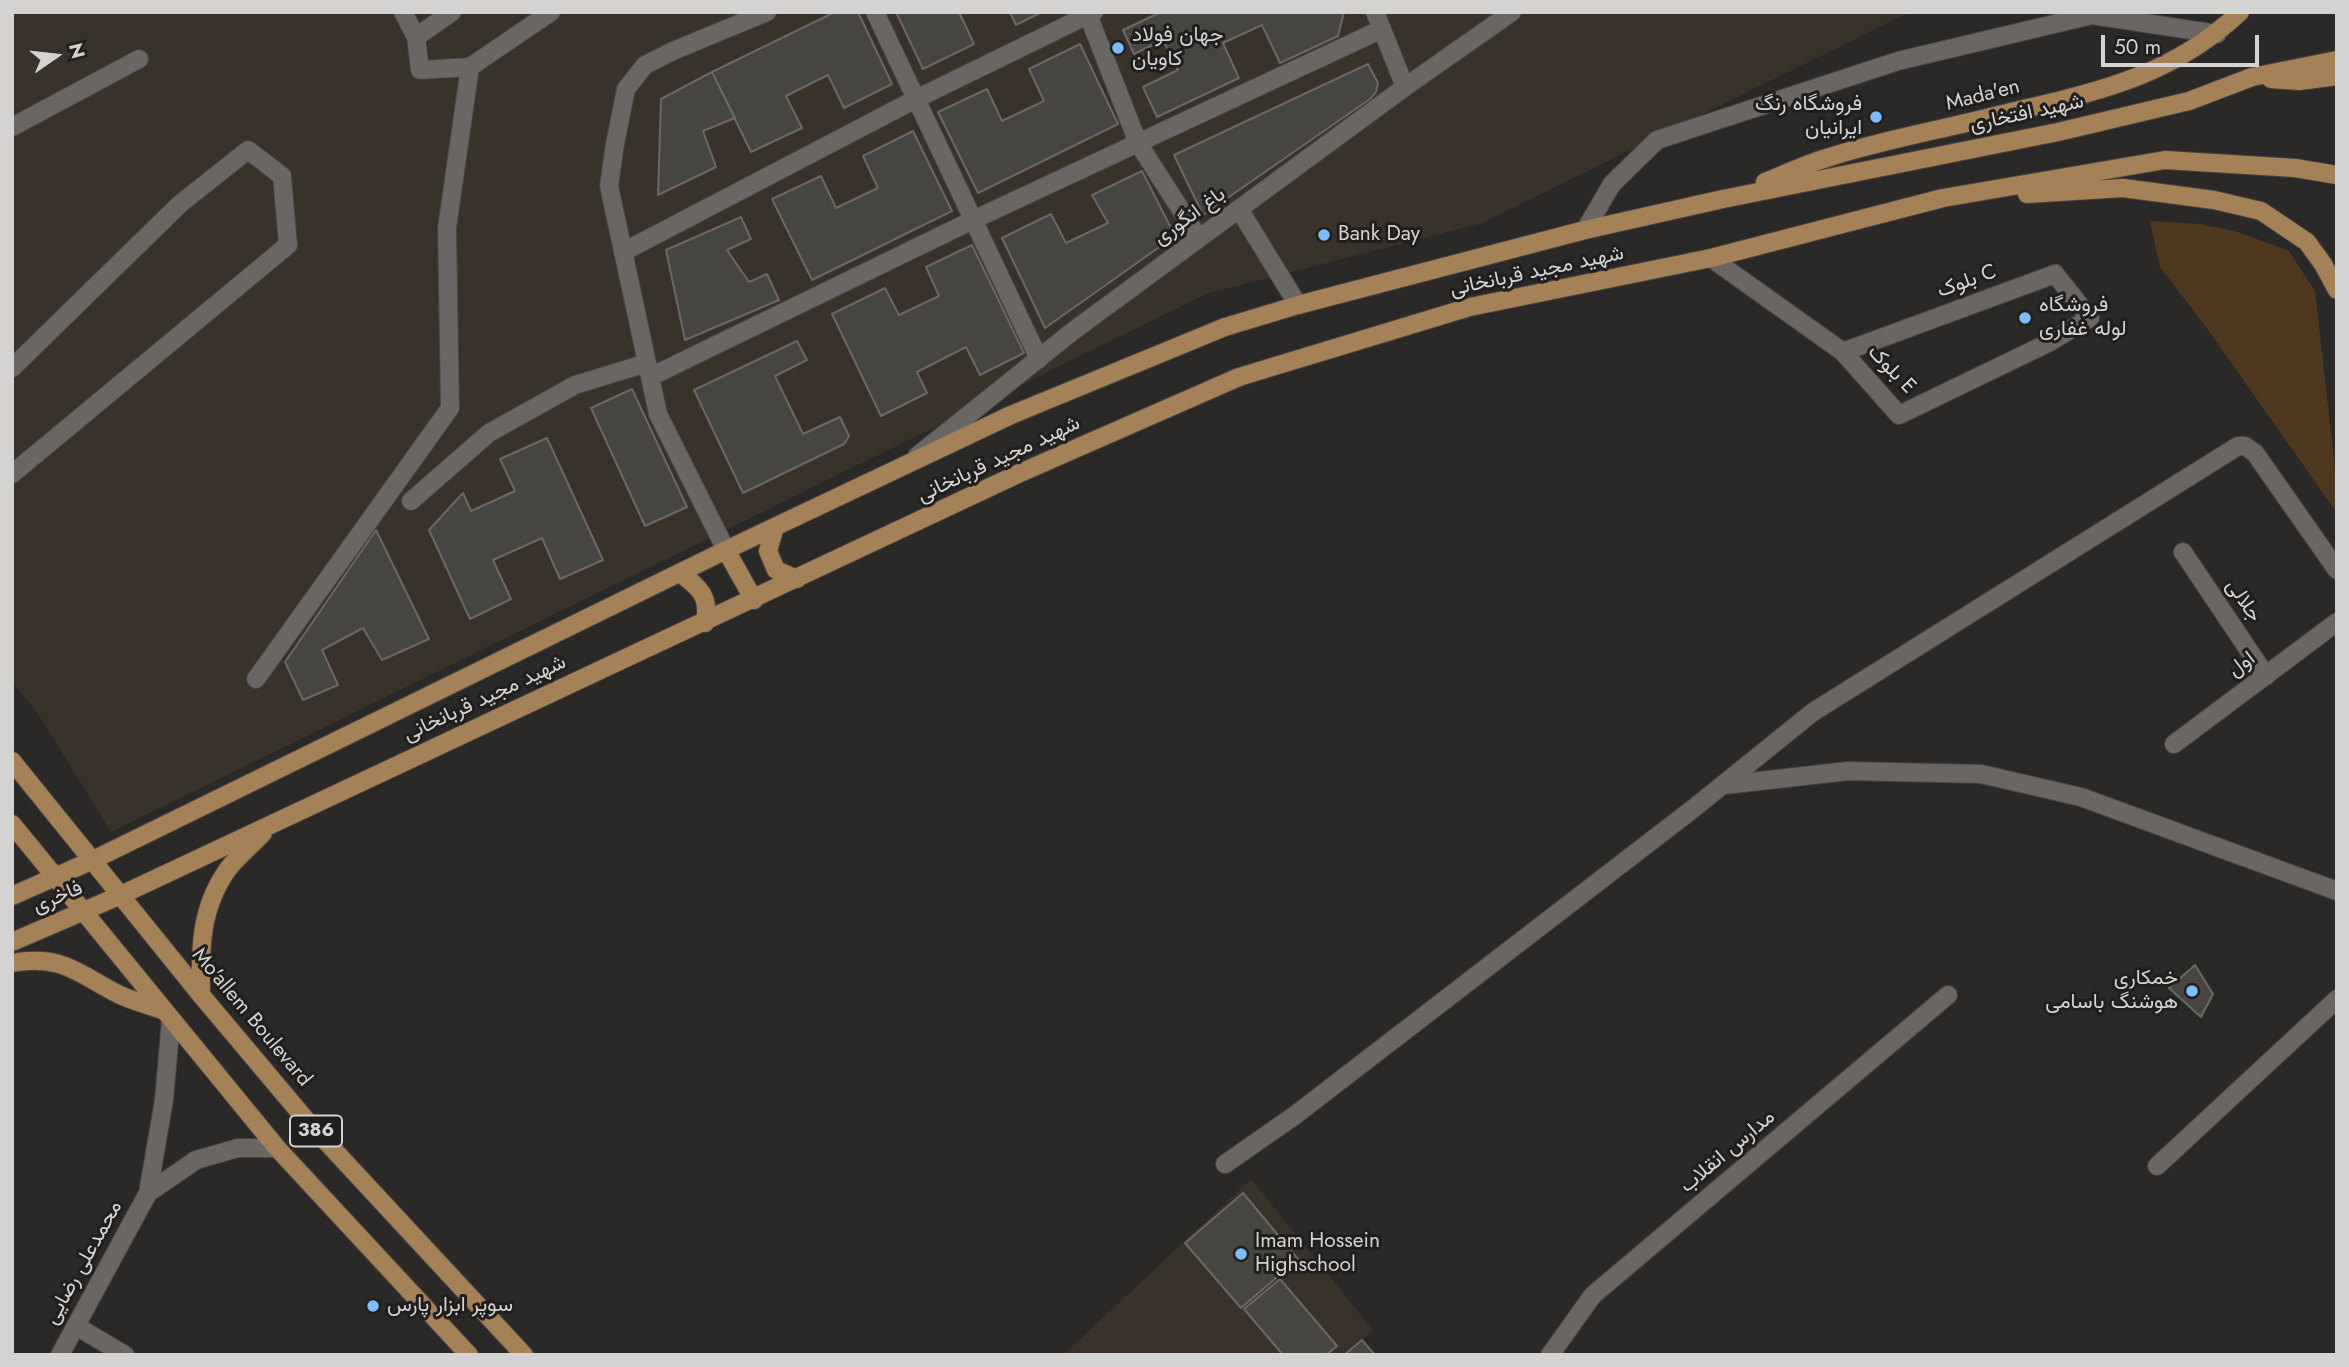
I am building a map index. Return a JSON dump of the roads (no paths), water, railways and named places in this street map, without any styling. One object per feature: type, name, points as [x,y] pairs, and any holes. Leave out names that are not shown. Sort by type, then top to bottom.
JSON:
[{"type":"main road","name":"Mada'en","points":[[1723,199],[1829,157],[2090,93],[2153,72],[2188,54],[2217,34],[2240,12]]},
{"type":"main road","name":"شهید افتخاری","points":[[1723,199],[2058,132],[2189,101],[2252,77],[2337,60]]},
{"type":"main road","points":[[2252,77],[2299,81],[2337,76]]},
{"type":"main road","points":[[1943,198],[2165,160],[2295,168],[2337,174]]},
{"type":"main road","points":[[1943,198],[2123,188],[2214,200],[2261,211],[2284,225],[2307,242],[2337,290]]},
{"type":"main road","name":"شهید مجید قربانخانی","points":[[121,895],[1020,473],[1238,377],[1470,307],[1711,258],[1943,198]]},
{"type":"main road","name":"شهید مجید قربانخانی","points":[[54,876],[93,860],[726,550],[1012,415],[1212,332],[1298,305],[1585,230],[1723,199]]},
{"type":"main road","points":[[775,527],[768,551],[776,570],[797,579]]},
{"type":"main road","points":[[726,550],[754,600]]},
{"type":"main road","points":[[680,573],[698,587],[708,606],[705,623]]},
{"type":"main road","name":"Mo'allem Boulevard","points":[[12,761],[201,995],[307,1121],[524,1355]]},
{"type":"main road","points":[[201,995],[200,949],[204,916],[215,890],[230,867],[273,823]]},
{"type":"main road","name":"386","points":[[12,824],[277,1147],[469,1355]]},
{"type":"main road","name":"فاخری","points":[[12,896],[54,876]]},
{"type":"main road","name":"فاخری","points":[[12,942],[121,895]]},
{"type":"main road","points":[[12,963],[36,959],[63,965],[167,1016]]},
{"type":"street","points":[[403,12],[416,37],[420,70],[470,67],[551,12]]},
{"type":"street","points":[[416,37],[452,12]]},
{"type":"street","points":[[726,550],[658,414],[609,186],[626,89],[645,65],[767,12]]},
{"type":"street","points":[[875,12],[1039,359]]},
{"type":"street","points":[[623,252],[916,99],[1090,13],[1139,143],[1199,238]]},
{"type":"street","points":[[1585,230],[1612,184],[1657,140],[1898,61],[2092,15],[2217,34]]},
{"type":"street","name":"باغ انگوری","points":[[902,468],[1039,359],[1199,238],[1505,16]]},
{"type":"street","points":[[411,501],[489,433],[575,386],[648,370],[1139,143],[1378,21],[1405,87]]},
{"type":"street","points":[[12,127],[139,59]]},
{"type":"street","points":[[256,679],[450,408],[447,228],[470,67]]},
{"type":"street","points":[[12,368],[180,204],[248,150],[282,176],[288,245],[12,474]]},
{"type":"street","points":[[1239,209],[1298,305]]},
{"type":"street","name":"بلوک E","points":[[1711,258],[1843,352],[1899,415],[2048,343],[2090,318]]},
{"type":"street","name":"بلوک C","points":[[1843,352],[2055,274],[2090,318]]},
{"type":"street","points":[[1225,1164],[1294,1116],[1724,785],[1813,712],[2238,446],[2245,446],[2255,453],[2337,570]]},
{"type":"street","name":"جلالی","points":[[2183,552],[2266,676]]},
{"type":"street","name":"اول","points":[[2174,744],[2337,622]]},
{"type":"street","points":[[1724,785],[1848,771],[1981,774],[2081,797],[2337,891]]},
{"type":"street","name":"مدارس انقلاب","points":[[1550,1355],[1593,1295],[1948,995]]},
{"type":"street","points":[[2157,1166],[2337,999]]},
{"type":"street","points":[[148,1193],[164,1100],[167,1016]]},
{"type":"street","points":[[148,1193],[196,1160],[238,1148],[277,1147]]},
{"type":"street","name":"محمدعلی رضایی","points":[[60,1355],[148,1193]]},
{"type":"street","points":[[76,1326],[125,1355]]},
{"type":"place","name":"جهان فولاد کاویان","points":[[1118,48]]},
{"type":"place","name":"فروشگاه رنگ ایرانیان","points":[[1876,117]]},
{"type":"place","name":"Bank Day","points":[[1324,235]]},
{"type":"place","name":"فروشگاه لوله غفاری","points":[[2025,318]]},
{"type":"place","name":"خمکاری هوشنگ باسامی","points":[[2192,991]]},
{"type":"place","name":"Imam Hossein Highschool","points":[[1241,1254]]},
{"type":"place","name":"سوپر ابزار پارس","points":[[373,1306]]}]
